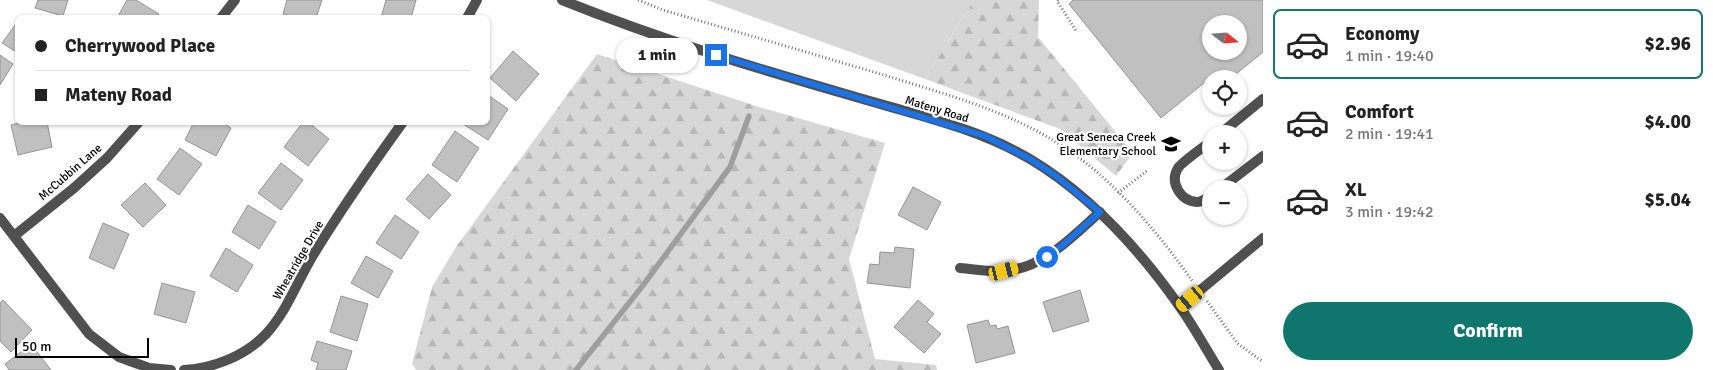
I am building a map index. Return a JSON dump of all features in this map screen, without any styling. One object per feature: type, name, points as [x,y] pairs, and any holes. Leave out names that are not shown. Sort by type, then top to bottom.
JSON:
[{"type":"street","points":[[223,15],[235,0]]},
{"type":"street","points":[[470,15],[477,0]]},
{"type":"street","name":"Mateny Road","points":[[562,0],[612,20],[733,61],[985,136],[1030,159],[1070,187],[1100,212],[1144,260],[1180,307],[1219,370]]},
{"type":"street","points":[[1231,125],[1263,99]]},
{"type":"street","name":"McCubbin Lane","points":[[14,236],[74,188],[107,158],[135,125]]},
{"type":"street","name":"Wheatridge Drive","points":[[184,370],[201,369],[222,362],[242,352],[266,334],[290,300],[314,254],[400,125]]},
{"type":"street","points":[[1202,148],[1178,167],[1175,179],[1178,193],[1186,200],[1199,202],[1202,200]]},
{"type":"street","points":[[1232,180],[1263,156]]},
{"type":"street","points":[[960,268],[1004,271],[1029,265],[1047,257],[1100,212]]},
{"type":"street","points":[[0,218],[89,334],[119,357],[149,368],[171,370]]},
{"type":"street","points":[[1180,307],[1263,238]]},
{"type":"path","points":[[1058,0],[1077,32]]},
{"type":"path","points":[[1118,193],[1148,170]]},
{"type":"green space","points":[[707,0],[974,0],[925,79]]},
{"type":"green space","points":[[974,0],[1039,0],[1038,37],[1133,153],[1116,176],[1060,129],[925,79]]},
{"type":"green space","points":[[597,54],[759,107],[885,143],[849,259],[875,359],[936,365],[937,370],[416,370],[412,364],[432,287],[456,247]]},
{"type":"building","points":[[38,0],[68,0],[63,15],[35,8]]},
{"type":"building","points":[[127,0],[136,0],[159,14],[158,15],[119,15]]},
{"type":"building","points":[[287,0],[322,0],[317,15],[283,14]]},
{"type":"building","points":[[386,0],[416,0],[412,15],[382,15]]},
{"type":"building","points":[[1073,0],[1263,0],[1263,52],[1241,70],[1202,70],[1202,85],[1161,118],[1069,4]]},
{"type":"building","points":[[15,25],[15,51],[2,43]]},
{"type":"building","points":[[513,51],[539,74],[516,101],[490,78]]},
{"type":"building","points":[[0,55],[13,64],[0,85]]},
{"type":"building","points":[[490,96],[508,109],[488,140],[465,125],[490,125]]},
{"type":"building","points":[[11,125],[48,125],[52,147],[18,155]]},
{"type":"building","points":[[192,125],[226,125],[231,128],[216,156],[185,140]]},
{"type":"building","points":[[301,125],[312,125],[329,139],[308,166],[284,147]]},
{"type":"building","points":[[455,131],[479,148],[457,182],[432,165]]},
{"type":"building","points":[[180,148],[202,164],[179,195],[157,179]]},
{"type":"building","points":[[281,163],[303,180],[281,210],[258,193]]},
{"type":"building","points":[[428,174],[451,195],[429,219],[406,199]]},
{"type":"building","points":[[145,183],[166,205],[143,227],[121,205]]},
{"type":"building","points":[[913,187],[941,202],[927,230],[898,215]]},
{"type":"building","points":[[248,205],[276,222],[259,249],[232,232]]},
{"type":"building","points":[[395,215],[419,232],[401,259],[376,243]]},
{"type":"building","points":[[103,223],[129,234],[114,269],[89,258]]},
{"type":"building","points":[[895,247],[914,249],[910,288],[867,283],[870,264],[879,265],[880,252],[894,253]]},
{"type":"building","points":[[226,248],[253,265],[237,292],[210,276]]},
{"type":"building","points":[[366,256],[393,271],[378,298],[351,283]]},
{"type":"building","points":[[162,283],[195,292],[186,323],[154,314]]},
{"type":"building","points":[[1080,290],[1089,321],[1053,332],[1043,302]]},
{"type":"building","points":[[341,296],[368,304],[357,341],[330,332]]},
{"type":"building","points":[[3,300],[32,330],[11,352],[0,341],[0,303]]},
{"type":"building","points":[[918,300],[934,314],[927,322],[941,334],[924,353],[894,327]]},
{"type":"building","points":[[988,320],[990,326],[996,325],[997,329],[1008,326],[1015,353],[976,363],[967,325]]},
{"type":"building","points":[[317,341],[352,351],[346,370],[316,370],[318,363],[311,360]]},
{"type":"building","points":[[31,344],[51,370],[9,370],[5,364]]},
{"type":"waterway","points":[[576,370],[644,284],[730,167],[749,116]]},
{"type":"place","name":"Great Seneca Creek Elementary School","points":[[1171,144]]},
{"type":"route","points":[[716,55],[985,136],[1030,159],[1056,176],[1100,212],[1047,257]]}]
